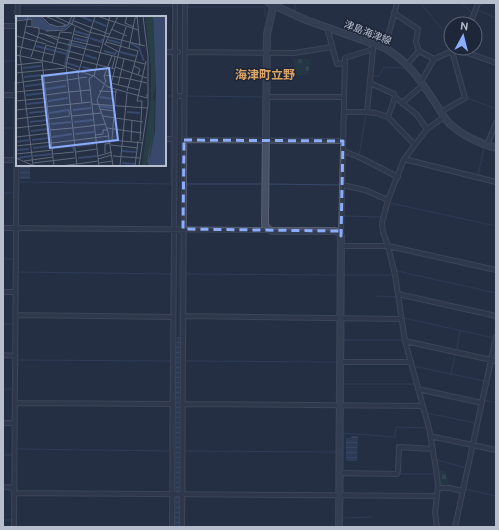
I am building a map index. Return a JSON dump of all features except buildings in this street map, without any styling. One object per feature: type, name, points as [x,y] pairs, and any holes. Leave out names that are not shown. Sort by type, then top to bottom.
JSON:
[{"type":"street","points":[[18,3],[18,16]]},
{"type":"street","points":[[172,527],[175,229],[174,140],[177,52],[175,3]]},
{"type":"street","points":[[182,527],[183,96],[185,3]]},
{"type":"street","points":[[385,48],[397,3]]},
{"type":"street","points":[[473,16],[478,3]]},
{"type":"street","points":[[268,229],[265,221],[266,53],[272,4]]},
{"type":"street","name":"津島海津線","points":[[272,4],[291,14],[373,47],[385,48],[407,64],[422,83],[442,115],[459,131],[476,141],[496,148]]},
{"type":"street","points":[[394,13],[418,29],[416,42],[419,51],[434,59]]},
{"type":"street","points":[[3,26],[16,26]]},
{"type":"street","points":[[328,28],[337,64],[345,63]]},
{"type":"street","points":[[185,52],[294,53],[332,47]]},
{"type":"street","points":[[339,527],[341,236],[345,58],[373,47],[367,112]]},
{"type":"street","points":[[407,64],[419,51]]},
{"type":"street","points":[[166,52],[177,52]]},
{"type":"street","points":[[402,103],[422,83],[434,59],[443,55]]},
{"type":"street","points":[[436,527],[434,514],[438,488],[433,449],[405,341],[395,275],[383,232],[382,223],[388,200],[404,159],[427,129],[442,115],[465,98],[453,56]]},
{"type":"street","points":[[476,56],[496,64]]},
{"type":"street","points":[[370,83],[394,94],[395,97],[417,115],[427,129]]},
{"type":"street","points":[[3,95],[16,95]]},
{"type":"street","points":[[176,96],[183,96]]},
{"type":"street","points":[[266,97],[344,97]]},
{"type":"street","points":[[388,117],[395,97]]},
{"type":"street","points":[[344,112],[376,113],[388,117],[414,144]]},
{"type":"street","points":[[487,145],[496,123]]},
{"type":"street","points":[[166,139],[174,140]]},
{"type":"street","points":[[184,140],[343,141]]},
{"type":"street","points":[[343,152],[361,158],[398,176]]},
{"type":"street","points":[[404,159],[496,182]]},
{"type":"street","points":[[3,160],[16,160],[14,527]]},
{"type":"street","points":[[342,185],[365,190],[388,200]]},
{"type":"street","points":[[3,228],[268,229],[335,231],[340,233],[341,236]]},
{"type":"street","points":[[341,246],[388,246],[496,270]]},
{"type":"street","points":[[3,292],[16,292]]},
{"type":"street","points":[[398,294],[496,316]]},
{"type":"street","points":[[15,316],[173,317]]},
{"type":"street","points":[[183,316],[401,319]]},
{"type":"street","points":[[455,527],[496,338]]},
{"type":"street","points":[[405,341],[496,361]]},
{"type":"street","points":[[3,356],[15,356]]},
{"type":"street","points":[[340,362],[410,362]]},
{"type":"street","points":[[418,389],[482,403]]},
{"type":"street","points":[[15,403],[173,404]]},
{"type":"street","points":[[182,404],[423,406]]},
{"type":"street","points":[[3,423],[15,423]]},
{"type":"street","points":[[430,436],[496,450]]},
{"type":"street","points":[[339,473],[397,474],[399,447],[433,449]]},
{"type":"street","points":[[3,488],[14,488]]},
{"type":"street","points":[[438,488],[449,488],[463,491]]},
{"type":"street","points":[[14,494],[437,496]]},
{"type":"highlighted area","points":[[184,140],[343,141],[341,236],[339,231],[183,229]]},
{"type":"green space","points":[[294,59],[309,59],[310,63],[308,74],[295,75]]},
{"type":"green space","points":[[438,471],[445,471],[449,486],[440,487]]},
{"type":"water","points":[[20,166],[30,166],[30,179],[20,179]]},
{"type":"water","points":[[177,337],[180,337],[179,527],[175,527],[176,352]]},
{"type":"water","points":[[351,436],[358,436],[357,461],[346,461],[346,438],[351,438]]},
{"type":"waterway","points":[[172,50],[173,3]]},
{"type":"waterway","points":[[180,3],[180,94]]},
{"type":"waterway","points":[[295,3],[295,10]]},
{"type":"waterway","points":[[423,3],[422,5],[442,29]]},
{"type":"waterway","points":[[462,3],[472,13]]},
{"type":"waterway","points":[[20,5],[173,6]]},
{"type":"waterway","points":[[187,7],[265,7],[265,17]]},
{"type":"waterway","points":[[478,10],[496,18]]},
{"type":"waterway","points":[[369,69],[371,52]]},
{"type":"waterway","points":[[171,137],[172,54]]},
{"type":"waterway","points":[[3,61],[15,61]]},
{"type":"waterway","points":[[372,76],[379,76],[384,67],[404,68]]},
{"type":"waterway","points":[[166,96],[172,96]]},
{"type":"waterway","points":[[186,96],[263,97]]},
{"type":"waterway","points":[[179,228],[180,98]]},
{"type":"waterway","points":[[467,98],[496,109]]},
{"type":"waterway","points":[[359,156],[366,114]]},
{"type":"waterway","points":[[490,131],[496,117]]},
{"type":"waterway","points":[[3,128],[14,128]]},
{"type":"waterway","points":[[171,141],[171,183]]},
{"type":"waterway","points":[[490,143],[496,144]]},
{"type":"waterway","points":[[478,175],[484,148]]},
{"type":"waterway","points":[[391,199],[398,181]]},
{"type":"waterway","points":[[19,182],[172,184]]},
{"type":"waterway","points":[[186,184],[262,184]]},
{"type":"waterway","points":[[268,184],[340,185]]},
{"type":"waterway","points":[[3,193],[14,193]]},
{"type":"waterway","points":[[344,199],[344,216],[382,217]]},
{"type":"waterway","points":[[387,213],[390,203],[496,226]]},
{"type":"waterway","points":[[186,218],[186,227]]},
{"type":"waterway","points":[[179,232],[179,338]]},
{"type":"waterway","points":[[185,273],[186,232]]},
{"type":"waterway","points":[[3,259],[13,259]]},
{"type":"waterway","points":[[397,271],[496,293]]},
{"type":"waterway","points":[[18,272],[171,274],[171,316]]},
{"type":"waterway","points":[[185,274],[338,275]]},
{"type":"waterway","points":[[344,275],[393,275]]},
{"type":"waterway","points":[[376,296],[396,297],[396,294]]},
{"type":"waterway","points":[[404,318],[494,338]]},
{"type":"waterway","points":[[170,402],[171,319]]},
{"type":"waterway","points":[[3,324],[13,324]]},
{"type":"waterway","points":[[495,335],[496,330]]},
{"type":"waterway","points":[[457,349],[460,331]]},
{"type":"waterway","points":[[343,340],[402,340]]},
{"type":"waterway","points":[[451,374],[455,355]]},
{"type":"waterway","points":[[18,360],[170,361]]},
{"type":"waterway","points":[[185,361],[337,362]]},
{"type":"waterway","points":[[413,366],[484,381]]},
{"type":"waterway","points":[[343,384],[415,384]]},
{"type":"waterway","points":[[3,389],[12,389]]},
{"type":"waterway","points":[[484,400],[496,403]]},
{"type":"waterway","points":[[170,407],[170,451]]},
{"type":"waterway","points":[[427,413],[475,423]]},
{"type":"waterway","points":[[185,423],[185,471]]},
{"type":"waterway","points":[[343,465],[343,433],[395,437],[396,427],[426,428]]},
{"type":"waterway","points":[[17,449],[170,451]]},
{"type":"waterway","points":[[185,451],[336,452]]},
{"type":"waterway","points":[[3,455],[12,455]]},
{"type":"waterway","points":[[437,460],[466,468]]},
{"type":"waterway","points":[[185,474],[185,492]]},
{"type":"waterway","points":[[399,476],[400,474],[434,474]]},
{"type":"waterway","points":[[343,475],[343,493]]},
{"type":"waterway","points":[[343,476],[369,476]]},
{"type":"waterway","points":[[465,489],[496,496]]},
{"type":"waterway","points":[[184,527],[185,496]]},
{"type":"waterway","points":[[342,527],[343,498]]},
{"type":"waterway","points":[[343,518],[372,517]]},
{"type":"waterway","points":[[3,520],[12,520]]},
{"type":"district","name":"海津町立野","points":[[265,75]]}]
